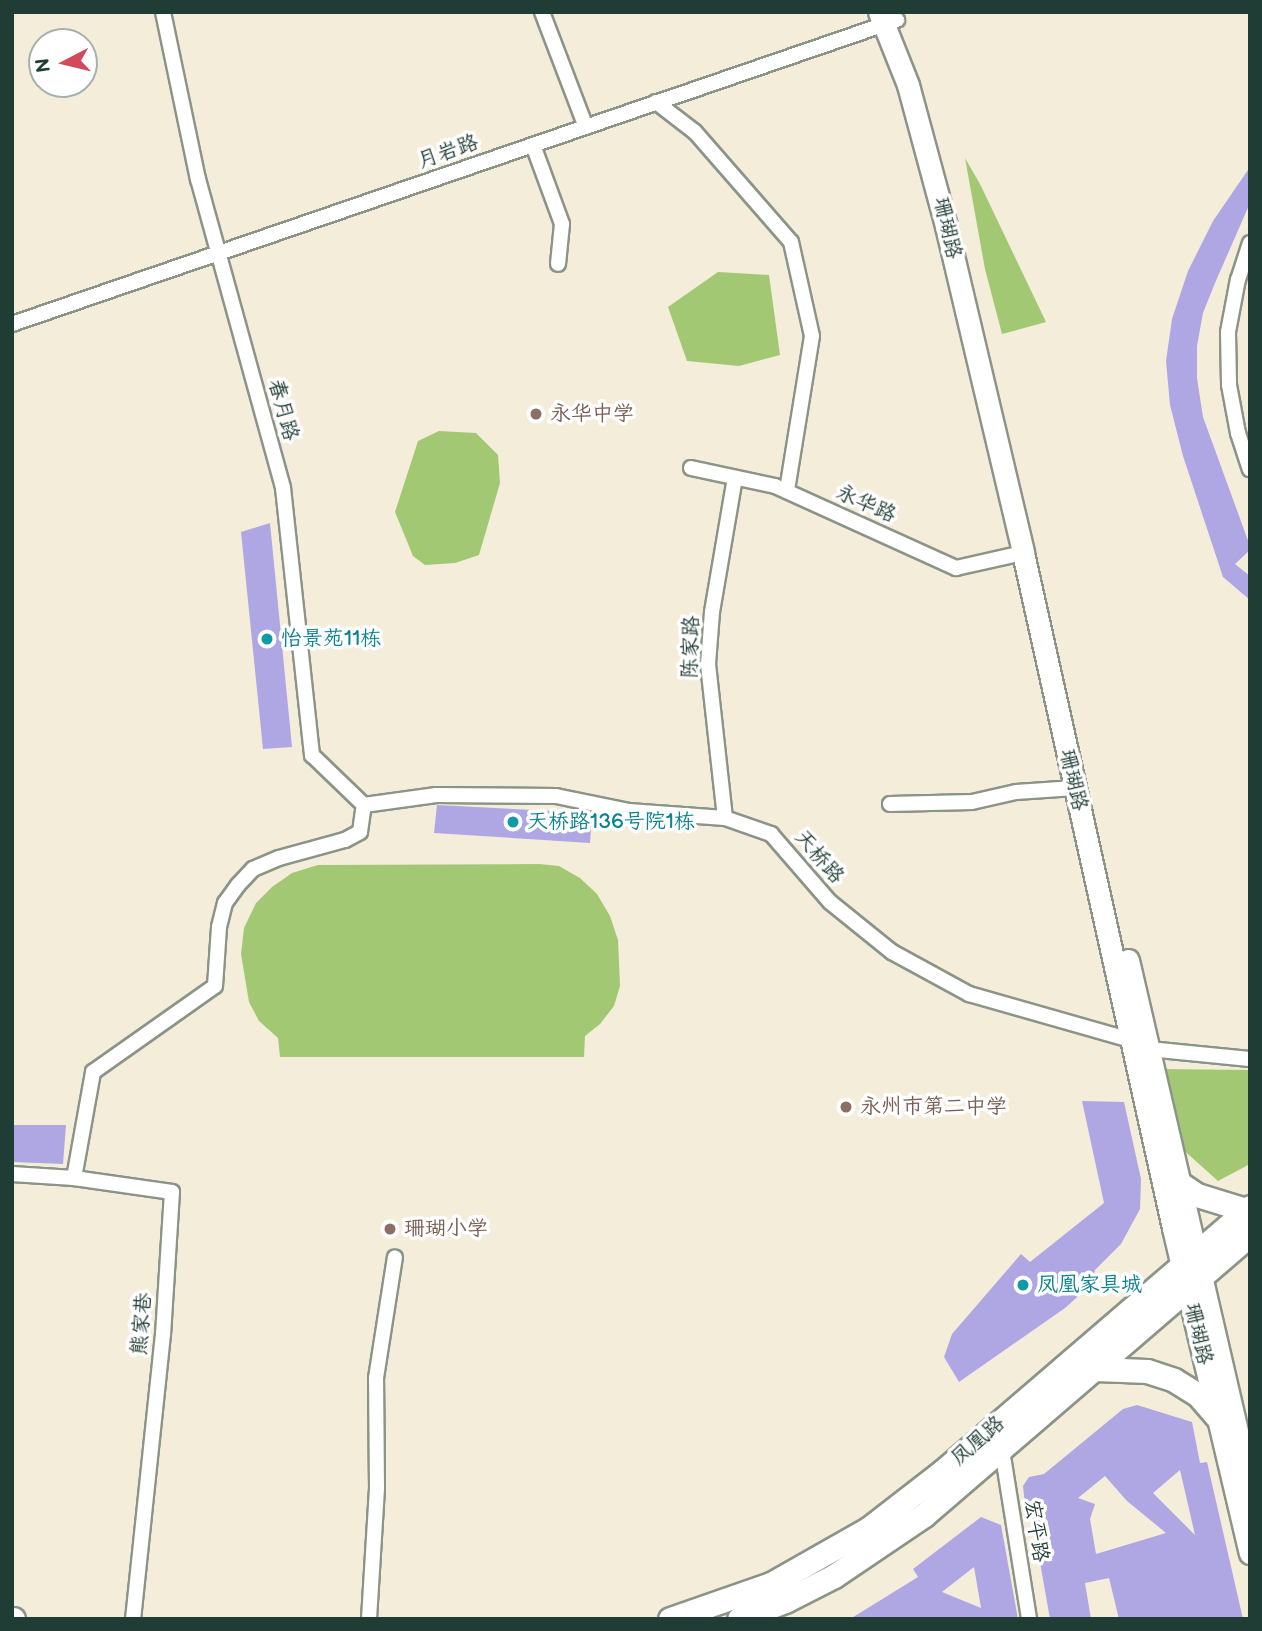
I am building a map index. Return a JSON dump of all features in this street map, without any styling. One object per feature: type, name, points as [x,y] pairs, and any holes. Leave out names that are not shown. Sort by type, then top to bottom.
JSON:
[{"type":"main road","name":"珊瑚路","points":[[889,17],[928,149],[1075,788],[1140,1045],[1179,1183],[1191,1272],[1217,1418],[1250,1553]]},
{"type":"main road","name":"珊瑚路","points":[[889,17],[926,96],[953,189],[1191,1272],[1250,1487]]},
{"type":"main road","points":[[1179,1183],[1196,1195],[1248,1208]]},
{"type":"main road","name":"凤凰路","points":[[739,1619],[785,1601],[834,1576],[924,1515],[1094,1369],[1191,1272],[1248,1208]]},
{"type":"main road","name":"凤凰路","points":[[670,1619],[771,1584],[868,1529],[1191,1272],[1250,1235]]},
{"type":"main road","points":[[1094,1369],[1147,1371],[1174,1380],[1198,1395],[1217,1418]]},
{"type":"street","name":"春月路","points":[[163,12],[198,179],[283,488],[312,755],[365,804]]},
{"type":"street","points":[[542,12],[586,127]]},
{"type":"street","name":"月岩路","points":[[12,324],[656,103],[889,17]]},
{"type":"street","points":[[656,103],[695,132],[792,242],[812,336],[787,492]]},
{"type":"street","points":[[533,145],[562,224],[558,264]]},
{"type":"street","points":[[1250,243],[1238,279],[1227,332],[1228,385],[1250,469]]},
{"type":"street","name":"永华路","points":[[691,468],[787,492],[956,568],[1023,553]]},
{"type":"street","name":"陈家路","points":[[725,818],[708,664],[712,612],[735,478]]},
{"type":"street","points":[[890,804],[972,802],[1016,792],[1075,788]]},
{"type":"street","name":"天桥路","points":[[365,804],[436,795],[556,796],[629,811],[725,818],[771,834],[830,902],[892,951],[969,995],[1140,1045],[1250,1059]]},
{"type":"street","points":[[74,1178],[93,1072],[215,986],[219,927],[225,903],[237,885],[253,869],[345,841],[360,832],[365,804]]},
{"type":"street","name":"熊家巷","points":[[12,1174],[74,1178],[172,1192],[163,1334],[133,1619]]},
{"type":"street","points":[[369,1619],[377,1488],[376,1377],[396,1257]]},
{"type":"street","name":"宏平路","points":[[1002,1450],[1029,1619]]},
{"type":"green space","points":[[965,158],[1046,322],[1002,334],[985,269]]},
{"type":"green space","points":[[718,272],[769,275],[780,355],[739,366],[687,361],[668,307]]},
{"type":"green space","points":[[439,431],[476,433],[498,455],[500,483],[479,555],[455,563],[425,565],[413,556],[395,512],[418,441]]},
{"type":"green space","points":[[318,865],[559,866],[580,878],[597,894],[610,916],[618,940],[620,986],[614,1006],[600,1024],[585,1036],[584,1057],[280,1057],[278,1038],[259,1021],[249,1002],[241,954],[244,928],[256,903],[272,887],[292,873]]},
{"type":"green space","points":[[1160,1069],[1250,1070],[1250,1164],[1218,1181],[1179,1146]]},
{"type":"building","points":[[1250,167],[1250,203],[1203,313],[1197,346],[1197,378],[1203,417],[1250,546],[1250,550],[1235,564],[1250,576],[1250,600],[1223,577],[1183,456],[1170,405],[1166,361],[1172,319],[1188,271],[1213,221]]},
{"type":"building","name":"怡景苑11栋","points":[[270,523],[292,747],[263,749],[241,532]]},
{"type":"building","name":"天桥路136号院1栋","points":[[437,805],[592,813],[590,843],[434,833]]},
{"type":"building","points":[[1082,1101],[1124,1102],[1141,1179],[1140,1209],[1121,1244],[1095,1270],[1093,1283],[1065,1308],[959,1382],[944,1357],[952,1334],[1021,1254],[1030,1262],[1104,1203]]},
{"type":"building","points":[[12,1125],[66,1125],[63,1164],[12,1162]]},
{"type":"building","points":[[1137,1405],[1192,1422],[1200,1463],[1207,1462],[1243,1619],[1119,1619],[1109,1578],[1085,1583],[1091,1619],[1050,1619],[1031,1511],[1025,1505],[1023,1486],[1029,1477],[1044,1474],[1123,1409]],"holes":[[[1180,1470],[1195,1535],[1153,1493]],[[1105,1476],[1127,1501],[1166,1533],[1096,1554],[1090,1519],[1095,1504],[1078,1498]]]},
{"type":"building","points":[[981,1517],[1001,1525],[1018,1619],[850,1619],[918,1577],[913,1569]],"holes":[[[974,1567],[981,1608],[942,1592]]]},
{"type":"place","name":"永华中学","points":[[536,414]]},
{"type":"place","name":"怡景苑11栋","points":[[267,639]]},
{"type":"place","name":"天桥路136号院1栋","points":[[513,822]]},
{"type":"place","name":"永州市第二中学","points":[[846,1107]]},
{"type":"place","name":"珊瑚小学","points":[[390,1229]]},
{"type":"place","name":"凤凰家具城","points":[[1023,1285]]}]
